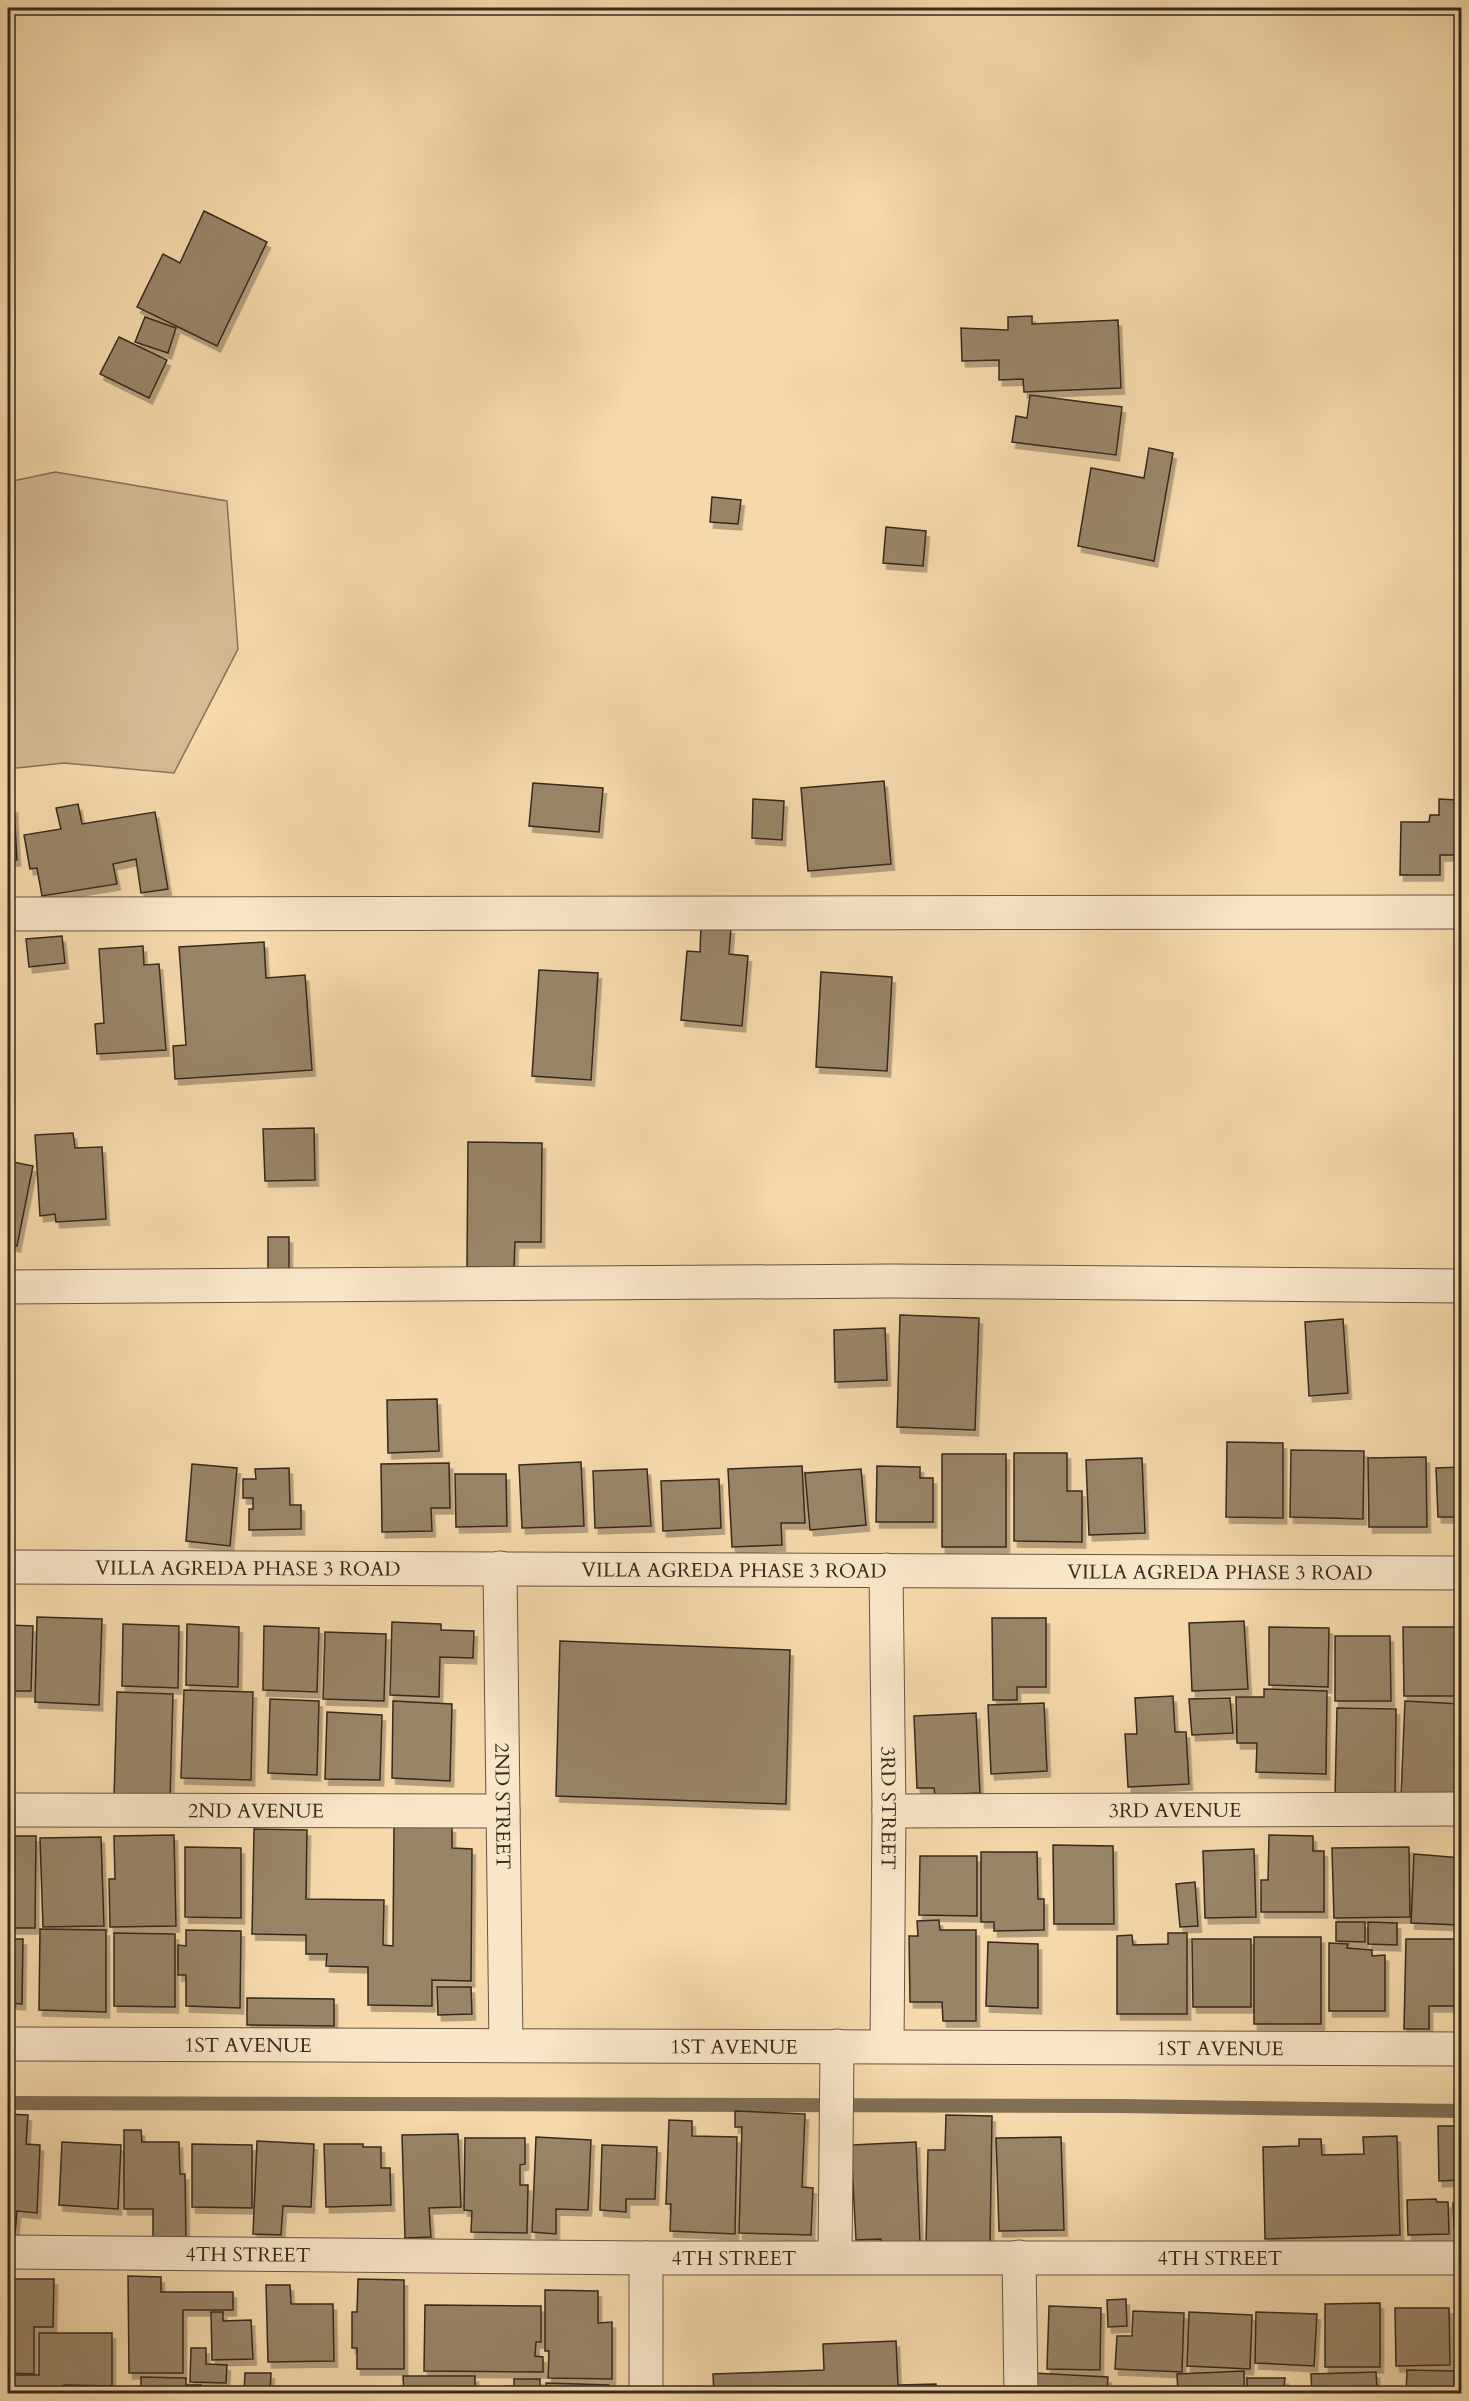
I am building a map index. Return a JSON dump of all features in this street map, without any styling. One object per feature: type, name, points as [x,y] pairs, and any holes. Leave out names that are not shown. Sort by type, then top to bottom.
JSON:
[{"type":"street","points":[[8,914],[1461,912]]},
{"type":"street","points":[[8,1287],[891,1281],[1461,1286]]},
{"type":"street","name":"VILLA AGREDA PHASE 3 ROAD","points":[[8,1567],[1461,1573]]},
{"type":"street","name":"2ND STREET","points":[[500,1568],[506,2045]]},
{"type":"street","name":"3RD STREET","points":[[886,1570],[889,1810],[887,2046]]},
{"type":"street","name":"3RD AVENUE","points":[[889,1810],[1461,1809]]},
{"type":"street","name":"2ND AVENUE","points":[[8,1810],[503,1811]]},
{"type":"street","name":"1ST AVENUE","points":[[8,2044],[1461,2049]]},
{"type":"street","points":[[836,2257],[837,2046]]},
{"type":"street","name":"4TH STREET","points":[[8,2252],[646,2258],[1461,2258]]},
{"type":"street","points":[[1018,2257],[1021,2394]]},
{"type":"street","points":[[646,2258],[646,2394]]},
{"type":"shaded area","points":[[55,472],[227,501],[238,649],[174,773],[64,763],[8,769],[8,482]]},
{"type":"building","points":[[204,211],[267,242],[217,346],[137,307],[163,254],[180,263]]},
{"type":"building","points":[[1032,316],[1032,324],[1118,320],[1121,388],[1024,392],[1023,379],[999,380],[999,360],[962,361],[961,328],[1008,330],[1008,317]]},
{"type":"building","points":[[145,317],[176,328],[168,353],[135,342]]},
{"type":"building","points":[[119,337],[167,360],[149,398],[100,374]]},
{"type":"building","points":[[1030,395],[1122,407],[1116,455],[1012,442],[1016,416],[1027,418]]},
{"type":"building","points":[[1149,448],[1173,453],[1154,561],[1078,546],[1091,468],[1144,478]]},
{"type":"building","points":[[712,497],[741,500],[738,524],[710,522]]},
{"type":"building","points":[[886,527],[926,531],[923,566],[883,563]]},
{"type":"building","points":[[884,781],[891,864],[808,871],[801,788]]},
{"type":"building","points":[[533,783],[603,788],[599,832],[529,826]]},
{"type":"building","points":[[753,799],[784,801],[782,840],[752,838]]},
{"type":"building","points":[[1439,799],[1458,800],[1458,855],[1440,855],[1440,875],[1400,875],[1401,822],[1429,822],[1430,815],[1439,815]]},
{"type":"building","points":[[78,804],[82,824],[155,812],[168,889],[141,893],[136,859],[113,864],[117,884],[42,896],[37,868],[30,869],[24,835],[61,829],[56,808]]},
{"type":"building","points":[[14,807],[17,860],[8,860],[8,808]]},
{"type":"building","points":[[701,925],[731,928],[729,954],[748,956],[742,1026],[681,1020],[687,951],[700,952]]},
{"type":"building","points":[[62,936],[65,963],[29,967],[26,939]]},
{"type":"building","points":[[264,942],[266,978],[305,975],[312,1070],[175,1079],[173,1046],[186,1045],[179,947]]},
{"type":"building","points":[[143,946],[144,965],[159,964],[166,1050],[97,1054],[95,1024],[104,1023],[99,949]]},
{"type":"building","points":[[539,970],[598,973],[591,1080],[532,1076]]},
{"type":"building","points":[[821,972],[892,977],[887,1071],[816,1067]]},
{"type":"building","points":[[314,1128],[315,1180],[265,1181],[263,1129]]},
{"type":"building","points":[[73,1133],[75,1148],[102,1147],[106,1219],[56,1222],[55,1214],[40,1216],[35,1135]]},
{"type":"building","points":[[468,1142],[542,1143],[541,1242],[515,1242],[514,1268],[467,1267]]},
{"type":"building","points":[[8,1161],[33,1166],[17,1246],[8,1244]]},
{"type":"building","points":[[268,1237],[289,1237],[289,1276],[268,1275]]},
{"type":"building","points":[[900,1315],[979,1318],[975,1430],[897,1427]]},
{"type":"building","points":[[1343,1319],[1348,1393],[1309,1396],[1305,1322]]},
{"type":"building","points":[[885,1328],[887,1380],[835,1382],[834,1330]]},
{"type":"building","points":[[437,1399],[439,1451],[388,1453],[387,1400]]},
{"type":"building","points":[[1227,1442],[1283,1443],[1283,1518],[1226,1517]]},
{"type":"building","points":[[1291,1450],[1364,1451],[1363,1519],[1290,1517]]},
{"type":"building","points":[[1014,1453],[1067,1453],[1067,1491],[1082,1491],[1082,1542],[1014,1541]]},
{"type":"building","points":[[942,1454],[1006,1454],[1006,1547],[942,1547]]},
{"type":"building","points":[[1426,1457],[1427,1527],[1369,1527],[1368,1458]]},
{"type":"building","points":[[1142,1458],[1145,1533],[1089,1535],[1086,1460]]},
{"type":"building","points":[[581,1462],[584,1526],[522,1528],[519,1465]]},
{"type":"building","points":[[449,1463],[450,1508],[431,1508],[432,1531],[382,1532],[381,1464]]},
{"type":"building","points":[[192,1464],[237,1468],[230,1546],[186,1541]]},
{"type":"building","points":[[802,1466],[805,1523],[781,1523],[782,1545],[732,1547],[728,1469]]},
{"type":"building","points":[[877,1466],[920,1467],[920,1478],[933,1478],[933,1522],[876,1522]]},
{"type":"building","points":[[1462,1467],[1462,1517],[1438,1517],[1436,1468]]},
{"type":"building","points":[[289,1468],[290,1505],[301,1505],[301,1529],[249,1530],[249,1509],[253,1509],[253,1498],[243,1498],[243,1479],[256,1479],[255,1469]]},
{"type":"building","points":[[647,1469],[651,1526],[595,1528],[593,1471]]},
{"type":"building","points":[[861,1469],[866,1525],[810,1530],[805,1473]]},
{"type":"building","points":[[455,1474],[506,1474],[507,1526],[456,1527]]},
{"type":"building","points":[[719,1479],[721,1528],[663,1531],[661,1481]]},
{"type":"building","points":[[37,1617],[102,1619],[99,1705],[35,1702]]},
{"type":"building","points":[[992,1618],[1046,1618],[1046,1687],[1017,1687],[1017,1700],[993,1700]]},
{"type":"building","points":[[1244,1621],[1248,1689],[1192,1691],[1189,1623]]},
{"type":"building","points":[[392,1622],[441,1624],[441,1630],[474,1631],[473,1658],[440,1657],[439,1697],[390,1695]]},
{"type":"building","points":[[123,1624],[179,1626],[178,1688],[122,1686]]},
{"type":"building","points":[[187,1624],[239,1627],[238,1687],[186,1685]]},
{"type":"building","points":[[8,1625],[33,1626],[31,1691],[8,1691]]},
{"type":"building","points":[[264,1626],[319,1628],[317,1692],[263,1690]]},
{"type":"building","points":[[1269,1627],[1329,1628],[1328,1687],[1269,1685]]},
{"type":"building","points":[[1403,1627],[1462,1627],[1462,1696],[1404,1696]]},
{"type":"building","points":[[325,1632],[386,1634],[384,1701],[323,1699]]},
{"type":"building","points":[[1335,1636],[1390,1636],[1391,1701],[1335,1701]]},
{"type":"building","points":[[560,1641],[790,1650],[786,1804],[556,1796]]},
{"type":"building","points":[[1264,1689],[1327,1691],[1326,1774],[1256,1772],[1257,1743],[1237,1743],[1236,1697],[1264,1697]]},
{"type":"building","points":[[184,1690],[253,1692],[251,1780],[181,1778]]},
{"type":"building","points":[[117,1692],[173,1694],[170,1800],[114,1798]]},
{"type":"building","points":[[1173,1696],[1175,1732],[1186,1732],[1189,1784],[1128,1787],[1125,1734],[1137,1734],[1135,1698]]},
{"type":"building","points":[[1230,1698],[1233,1733],[1192,1735],[1189,1699]]},
{"type":"building","points":[[270,1699],[319,1701],[317,1775],[268,1773]]},
{"type":"building","points":[[393,1701],[452,1704],[450,1781],[392,1778]]},
{"type":"building","points":[[1405,1701],[1462,1704],[1462,1800],[1401,1797]]},
{"type":"building","points":[[1044,1703],[1047,1771],[991,1774],[988,1705]]},
{"type":"building","points":[[1337,1708],[1396,1709],[1395,1799],[1335,1798]]},
{"type":"building","points":[[327,1712],[382,1715],[380,1780],[325,1779]]},
{"type":"building","points":[[976,1713],[980,1793],[935,1795],[934,1788],[917,1788],[914,1716]]},
{"type":"building","points":[[394,1825],[452,1827],[452,1848],[472,1849],[471,1981],[432,1980],[432,2006],[368,2005],[368,1967],[326,1966],[327,1954],[306,1954],[306,1935],[252,1934],[254,1829],[307,1830],[306,1899],[384,1900],[383,1945],[393,1946]]},
{"type":"building","points":[[174,1835],[176,1926],[110,1927],[109,1879],[115,1879],[114,1836]]},
{"type":"building","points":[[1269,1835],[1313,1836],[1313,1851],[1324,1851],[1324,1912],[1261,1912],[1261,1880],[1268,1880]]},
{"type":"building","points":[[8,1836],[36,1836],[35,1928],[8,1928]]},
{"type":"building","points":[[101,1837],[104,1926],[43,1927],[40,1838]]},
{"type":"building","points":[[1053,1845],[1113,1846],[1114,1924],[1054,1924]]},
{"type":"building","points":[[185,1847],[241,1848],[241,1918],[185,1917]]},
{"type":"building","points":[[1409,1847],[1410,1917],[1334,1918],[1332,1848]]},
{"type":"building","points":[[1254,1849],[1256,1917],[1205,1918],[1203,1851]]},
{"type":"building","points":[[981,1852],[1037,1852],[1038,1899],[1044,1899],[1044,1930],[994,1931],[994,1922],[981,1922]]},
{"type":"building","points":[[1414,1854],[1462,1858],[1459,1925],[1411,1923]]},
{"type":"building","points":[[920,1856],[977,1856],[977,1916],[919,1915]]},
{"type":"building","points":[[1195,1882],[1198,1926],[1180,1927],[1176,1884]]},
{"type":"building","points":[[939,1920],[940,1930],[976,1930],[976,2021],[943,2021],[942,2002],[910,2002],[909,1936],[918,1936],[917,1921]]},
{"type":"building","points":[[1336,1922],[1365,1922],[1365,1942],[1336,1941]]},
{"type":"building","points":[[1368,1922],[1397,1923],[1397,1945],[1368,1944]]},
{"type":"building","points":[[40,1929],[106,1930],[106,2012],[39,2010]]},
{"type":"building","points":[[186,1930],[241,1931],[240,2008],[186,2006],[186,1975],[178,1975],[178,1945],[186,1946]]},
{"type":"building","points":[[114,1933],[175,1934],[175,2007],[114,2006]]},
{"type":"building","points":[[1168,1933],[1187,1933],[1187,2014],[1117,2014],[1117,1936],[1132,1935],[1133,1945],[1168,1944]]},
{"type":"building","points":[[1254,1937],[1321,1937],[1321,2024],[1254,2024]]},
{"type":"building","points":[[8,1939],[23,1939],[22,2004],[8,2003]]},
{"type":"building","points":[[1192,1939],[1251,1939],[1251,2007],[1193,2007]]},
{"type":"building","points":[[1406,1939],[1462,1939],[1462,2006],[1429,2006],[1429,2029],[1404,2029]]},
{"type":"building","points":[[988,1942],[1038,1944],[1038,2008],[986,2006]]},
{"type":"building","points":[[1329,1943],[1348,1944],[1347,1948],[1372,1950],[1372,1956],[1385,1955],[1385,2011],[1329,2011]]},
{"type":"building","points":[[437,1987],[471,1987],[472,2014],[438,2015]]},
{"type":"building","points":[[247,1998],[334,1999],[334,2026],[247,2025]]},
{"type":"building","points":[[735,2111],[805,2114],[802,2187],[813,2188],[811,2235],[739,2233],[742,2127],[735,2127]]},
{"type":"building","points":[[8,2114],[28,2115],[26,2144],[40,2145],[37,2213],[17,2211],[15,2234],[8,2234]]},
{"type":"building","points":[[946,2115],[992,2116],[990,2248],[926,2246],[928,2150],[945,2150]]},
{"type":"building","points":[[669,2120],[692,2121],[692,2136],[737,2137],[735,2234],[670,2231],[671,2204],[666,2204]]},
{"type":"building","points":[[1438,2126],[1462,2126],[1462,2180],[1439,2181]]},
{"type":"building","points":[[124,2130],[141,2130],[142,2142],[179,2142],[180,2174],[185,2174],[186,2238],[153,2237],[153,2209],[124,2209]]},
{"type":"building","points":[[458,2134],[461,2207],[429,2208],[431,2237],[405,2238],[402,2135]]},
{"type":"building","points":[[1397,2136],[1400,2235],[1265,2239],[1263,2147],[1299,2146],[1299,2139],[1321,2139],[1322,2155],[1364,2154],[1363,2137]]},
{"type":"building","points":[[536,2137],[591,2140],[588,2210],[556,2209],[556,2234],[532,2232]]},
{"type":"building","points":[[1061,2137],[1064,2230],[999,2231],[996,2138]]},
{"type":"building","points":[[465,2138],[525,2138],[525,2164],[520,2165],[520,2185],[528,2185],[527,2233],[471,2232],[472,2211],[464,2210]]},
{"type":"building","points":[[257,2141],[314,2144],[311,2207],[283,2206],[281,2235],[253,2234]]},
{"type":"building","points":[[62,2142],[121,2145],[118,2209],[59,2205]]},
{"type":"building","points":[[916,2142],[920,2242],[881,2243],[881,2239],[856,2240],[851,2145]]},
{"type":"building","points":[[192,2144],[252,2145],[252,2208],[192,2207]]},
{"type":"building","points":[[324,2144],[363,2144],[363,2147],[381,2147],[381,2168],[390,2168],[391,2205],[326,2207]]},
{"type":"building","points":[[602,2145],[657,2147],[655,2199],[626,2199],[626,2212],[600,2210]]},
{"type":"building","points":[[1436,2199],[1437,2202],[1448,2202],[1449,2234],[1408,2235],[1407,2200]]},
{"type":"building","points":[[1453,2203],[1462,2203],[1462,2228],[1454,2228]]},
{"type":"building","points":[[128,2276],[161,2277],[161,2292],[233,2292],[233,2310],[183,2310],[183,2373],[129,2373]]},
{"type":"building","points":[[8,2279],[54,2279],[53,2327],[34,2327],[34,2374],[8,2373]]},
{"type":"building","points":[[358,2279],[404,2280],[404,2369],[357,2369],[357,2348],[352,2348],[352,2312],[357,2312]]},
{"type":"building","points":[[266,2285],[290,2285],[291,2304],[333,2304],[334,2361],[268,2362]]},
{"type":"building","points":[[545,2290],[598,2291],[598,2323],[612,2322],[612,2379],[548,2378],[549,2351],[545,2351]]},
{"type":"building","points":[[1126,2299],[1127,2326],[1108,2327],[1107,2300]]},
{"type":"building","points":[[1380,2303],[1380,2367],[1325,2367],[1325,2304]]},
{"type":"building","points":[[425,2305],[541,2306],[541,2342],[536,2342],[535,2356],[543,2357],[543,2372],[424,2371]]},
{"type":"building","points":[[1049,2306],[1101,2308],[1100,2370],[1047,2369]]},
{"type":"building","points":[[1395,2308],[1449,2308],[1450,2365],[1396,2366]]},
{"type":"building","points":[[1133,2311],[1184,2313],[1182,2372],[1115,2369],[1117,2336],[1132,2336]]},
{"type":"building","points":[[211,2312],[223,2312],[223,2321],[251,2320],[253,2359],[212,2360]]},
{"type":"building","points":[[1189,2312],[1252,2315],[1250,2369],[1187,2366]]},
{"type":"building","points":[[1256,2312],[1317,2314],[1314,2366],[1255,2363]]},
{"type":"building","points":[[39,2333],[112,2333],[112,2386],[64,2385],[63,2394],[12,2394],[12,2375],[39,2375]]},
{"type":"building","points":[[896,2341],[898,2385],[936,2384],[936,2394],[714,2394],[713,2374],[824,2370],[823,2344]]},
{"type":"building","points":[[191,2348],[206,2348],[206,2364],[227,2365],[226,2383],[190,2382]]},
{"type":"building","points":[[1407,2370],[1454,2371],[1454,2390],[1462,2390],[1462,2394],[1406,2394]]},
{"type":"building","points":[[1244,2371],[1244,2394],[1178,2394],[1177,2374]]},
{"type":"building","points":[[1376,2372],[1377,2387],[1388,2387],[1388,2394],[1312,2394],[1311,2374]]},
{"type":"building","points":[[245,2373],[271,2373],[270,2394],[244,2394]]},
{"type":"building","points":[[1033,2373],[1108,2377],[1107,2394],[1032,2394]]},
{"type":"building","points":[[403,2376],[475,2376],[475,2394],[404,2394]]},
{"type":"building","points":[[141,2377],[186,2378],[186,2385],[201,2385],[201,2394],[141,2394]]},
{"type":"building","points":[[1247,2378],[1285,2378],[1284,2388],[1309,2388],[1309,2394],[1247,2394]]},
{"type":"building","points":[[514,2379],[540,2379],[540,2394],[498,2394],[498,2387],[514,2386]]},
{"type":"building","points":[[546,2383],[609,2385],[609,2394],[546,2394]]},
{"type":"building","points":[[334,2388],[334,2394],[286,2394],[286,2389]]},
{"type":"building","points":[[1175,2388],[1175,2394],[1128,2394],[1128,2390]]},
{"type":"waterway","points":[[8,2103],[1119,2106],[1462,2111]]}]
